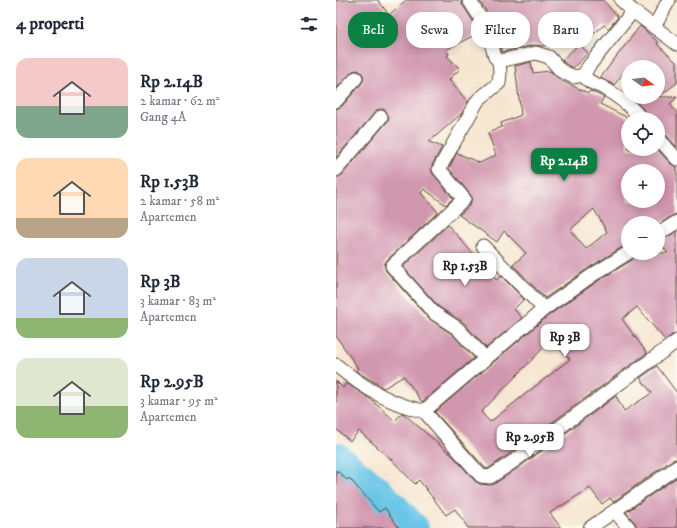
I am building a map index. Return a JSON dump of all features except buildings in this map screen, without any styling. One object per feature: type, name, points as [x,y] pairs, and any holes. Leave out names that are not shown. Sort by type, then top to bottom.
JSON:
[{"type":"street","points":[[469,0],[484,22],[490,35],[494,57],[499,60],[536,53],[549,57],[561,71],[574,77],[584,74],[588,67],[633,12]]},
{"type":"street","points":[[621,0],[633,12],[677,44]]},
{"type":"street","points":[[654,27],[669,0]]},
{"type":"street","points":[[485,358],[457,328],[434,313],[392,266],[464,199],[439,168],[478,100],[499,83],[499,60]]},
{"type":"street","points":[[584,74],[588,80],[626,102],[635,112]]},
{"type":"street","points":[[336,101],[356,78]]},
{"type":"street","points":[[336,170],[381,117]]},
{"type":"street","points":[[665,146],[677,159]]},
{"type":"street","points":[[665,230],[677,222]]},
{"type":"street","points":[[484,246],[544,309]]},
{"type":"street","points":[[424,411],[544,309],[621,257]]},
{"type":"street","points":[[336,365],[352,379],[380,395],[424,411],[481,476],[490,477],[677,341]]},
{"type":"street","points":[[590,528],[677,467]]},
{"type":"street","points":[[615,511],[629,528]]},
{"type":"waterway","points":[[336,457],[378,491],[414,528]]}]
